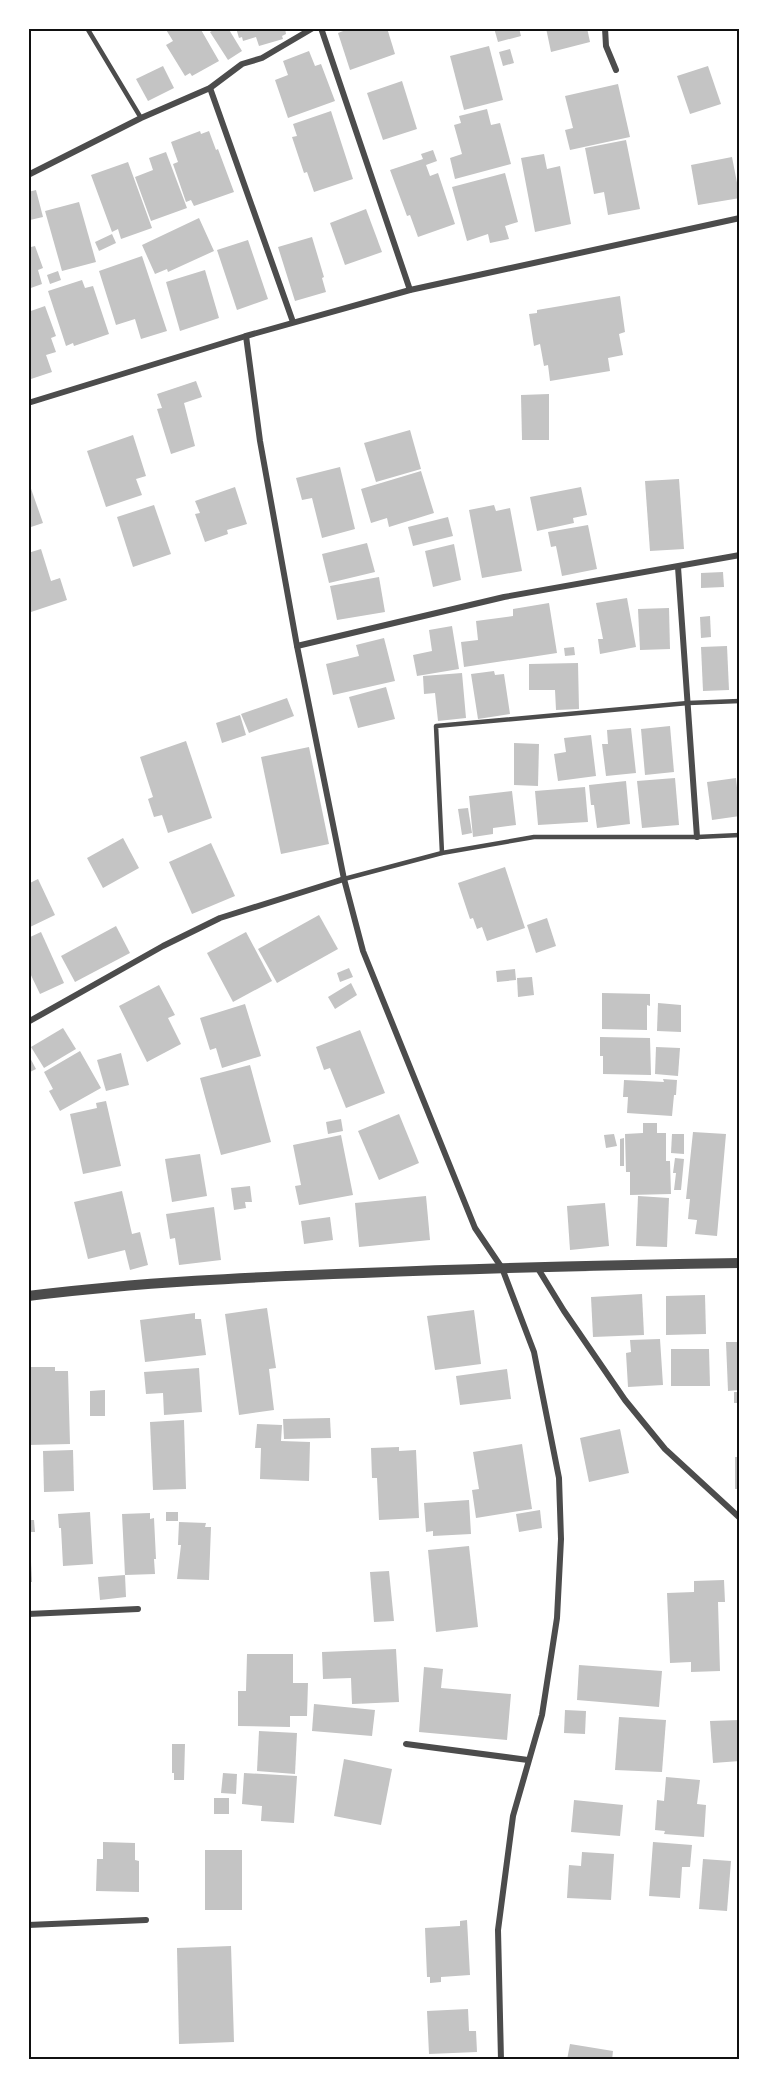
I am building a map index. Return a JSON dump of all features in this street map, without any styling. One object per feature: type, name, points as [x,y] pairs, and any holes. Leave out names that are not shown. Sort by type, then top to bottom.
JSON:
[{"type":"street","points":[[28,175],[141,118],[210,88],[242,64],[262,58],[302,32],[314,28]]},
{"type":"street","points":[[321,28],[411,290]]},
{"type":"street","points":[[605,28],[606,46],[616,70]]},
{"type":"street","points":[[210,88],[293,322]]},
{"type":"street","points":[[28,403],[293,322],[411,290],[740,218]]},
{"type":"street","points":[[246,336],[260,441],[297,646],[344,879],[363,951],[475,1228],[501,1268],[534,1352],[559,1478],[561,1539],[557,1618],[542,1715],[513,1816],[498,1930],[501,2060]]},
{"type":"street","points":[[297,646],[504,597],[740,555]]},
{"type":"street","points":[[678,567],[697,837]]},
{"type":"street","points":[[28,1022],[164,946],[220,918],[344,879]]},
{"type":"street","points":[[29,1293],[208,1279],[537,1266],[740,1263]]},
{"type":"street","points":[[537,1266],[564,1311],[626,1400],[665,1449],[740,1518]]},
{"type":"street","points":[[28,1614],[138,1609]]},
{"type":"street","points":[[406,1744],[528,1760]]},
{"type":"street","points":[[28,1925],[146,1920]]},
{"type":"lane","points":[[87,28],[141,118]]},
{"type":"lane","points":[[442,853],[436,726],[688,703],[740,701]]},
{"type":"lane","points":[[344,879],[442,853],[534,837],[740,835]]},
{"type":"building","points":[[165,28],[200,28],[219,61],[192,76],[190,73],[185,76],[166,45],[173,41]]},
{"type":"building","points":[[217,28],[228,28],[242,51],[228,60],[210,32]]},
{"type":"building","points":[[236,28],[285,28],[286,34],[282,36],[283,39],[259,46],[256,37],[243,41],[242,37],[239,38]]},
{"type":"building","points":[[351,28],[387,28],[395,54],[350,70],[338,33]]},
{"type":"building","points":[[494,28],[519,28],[521,36],[498,42]]},
{"type":"building","points":[[546,28],[587,28],[590,42],[551,52]]},
{"type":"building","points":[[489,46],[503,100],[464,110],[450,56]]},
{"type":"building","points":[[510,49],[514,63],[503,66],[499,52]]},
{"type":"building","points":[[309,51],[315,66],[321,64],[335,101],[288,118],[275,80],[288,75],[283,61]]},
{"type":"building","points":[[163,66],[174,88],[148,101],[136,79]]},
{"type":"building","points":[[708,66],[721,104],[690,114],[677,76]]},
{"type":"building","points":[[402,81],[417,129],[383,140],[367,93]]},
{"type":"building","points":[[618,84],[630,137],[570,150],[565,130],[573,128],[565,96]]},
{"type":"building","points":[[487,109],[491,125],[500,123],[511,164],[455,179],[450,158],[462,154],[454,125],[461,123],[459,116]]},
{"type":"building","points":[[331,111],[353,179],[314,192],[307,172],[304,173],[292,137],[297,136],[293,124]]},
{"type":"building","points":[[200,131],[201,134],[209,131],[234,192],[194,206],[191,200],[186,202],[173,164],[178,162],[171,142]]},
{"type":"building","points":[[626,140],[640,209],[608,215],[604,192],[594,194],[585,148]]},
{"type":"building","points":[[433,150],[437,161],[426,165],[430,176],[438,173],[455,224],[418,237],[410,215],[407,216],[390,170],[423,159],[421,154]]},
{"type":"building","points":[[166,152],[187,208],[151,221],[135,177],[153,170],[149,158]]},
{"type":"building","points":[[544,154],[547,169],[560,166],[571,224],[535,232],[521,158]]},
{"type":"building","points":[[732,157],[740,198],[698,205],[691,165]]},
{"type":"building","points":[[128,162],[152,228],[121,239],[118,229],[112,232],[91,175]]},
{"type":"building","points":[[505,173],[518,222],[505,226],[509,239],[490,243],[488,234],[467,241],[452,187]]},
{"type":"building","points":[[36,190],[43,217],[30,220],[28,192]]},
{"type":"building","points":[[79,202],[96,262],[62,271],[45,211]]},
{"type":"building","points":[[366,209],[382,252],[345,265],[330,223]]},
{"type":"building","points":[[199,218],[214,251],[168,272],[167,269],[155,274],[142,245]]},
{"type":"building","points":[[112,234],[116,243],[99,251],[95,242]]},
{"type":"building","points":[[312,237],[326,292],[295,301],[278,247]]},
{"type":"building","points":[[248,240],[268,299],[237,310],[217,250]]},
{"type":"building","points":[[28,241],[31,247],[35,246],[43,268],[38,270],[42,284],[28,289]]},
{"type":"building","points":[[142,256],[167,331],[141,339],[135,319],[116,325],[99,271]]},
{"type":"building","points":[[205,270],[219,318],[180,331],[166,282]]},
{"type":"building","points":[[58,271],[61,280],[50,284],[47,275]]},
{"type":"building","points":[[82,280],[85,288],[93,286],[109,334],[74,346],[73,343],[66,346],[48,291]]},
{"type":"building","points":[[620,296],[625,332],[619,334],[623,355],[608,358],[610,371],[550,381],[548,365],[544,366],[540,344],[534,346],[529,314],[537,313],[537,310]]},
{"type":"building","points":[[45,306],[56,336],[51,338],[56,352],[46,355],[52,372],[28,380],[28,312]]},
{"type":"building","points":[[196,381],[202,397],[184,403],[195,446],[171,454],[157,409],[162,408],[157,394]]},
{"type":"building","points":[[549,394],[549,440],[522,440],[521,395]]},
{"type":"building","points":[[410,430],[421,469],[376,482],[364,443]]},
{"type":"building","points":[[133,435],[146,476],[136,479],[142,495],[106,507],[87,451]]},
{"type":"building","points":[[340,467],[355,529],[322,538],[312,498],[302,500],[296,478]]},
{"type":"building","points":[[421,471],[434,513],[389,527],[387,518],[371,523],[361,489]]},
{"type":"building","points":[[679,479],[684,549],[650,551],[645,481]]},
{"type":"building","points":[[28,480],[43,523],[28,528]]},
{"type":"building","points":[[235,487],[247,524],[227,530],[228,534],[205,542],[195,514],[200,513],[195,501]]},
{"type":"building","points":[[581,487],[587,515],[573,518],[574,523],[537,531],[530,497]]},
{"type":"building","points":[[154,505],[171,554],[133,567],[117,517]]},
{"type":"building","points":[[494,505],[496,511],[510,508],[522,571],[482,578],[469,510]]},
{"type":"building","points":[[448,517],[453,536],[413,546],[408,527]]},
{"type":"building","points":[[588,525],[597,569],[562,576],[556,546],[551,547],[548,532]]},
{"type":"building","points":[[367,543],[375,572],[329,583],[322,554]]},
{"type":"building","points":[[454,544],[461,580],[433,587],[425,551]]},
{"type":"building","points":[[41,549],[51,581],[60,578],[67,600],[28,613],[28,553]]},
{"type":"building","points":[[723,572],[724,587],[701,588],[701,573]]},
{"type":"building","points":[[379,577],[385,612],[337,620],[330,586]]},
{"type":"building","points":[[627,598],[636,647],[600,654],[598,639],[603,639],[596,603]]},
{"type":"building","points":[[549,603],[557,653],[464,667],[461,642],[478,640],[476,621],[513,616],[513,609]]},
{"type":"building","points":[[669,608],[670,649],[640,650],[638,609]]},
{"type":"building","points":[[710,616],[711,637],[701,638],[700,617]]},
{"type":"building","points":[[452,626],[459,669],[417,676],[413,655],[432,651],[429,630]]},
{"type":"building","points":[[384,638],[395,681],[333,695],[326,664],[359,656],[356,645]]},
{"type":"building","points":[[727,646],[729,690],[703,691],[701,647]]},
{"type":"building","points":[[574,647],[575,655],[565,656],[564,648]]},
{"type":"building","points":[[578,663],[579,709],[556,710],[555,690],[529,690],[529,664]]},
{"type":"building","points":[[494,671],[495,675],[504,674],[510,714],[478,719],[471,674]]},
{"type":"building","points":[[462,673],[466,718],[438,721],[435,693],[424,694],[423,676]]},
{"type":"building","points":[[386,687],[395,719],[358,728],[349,697]]},
{"type":"building","points":[[287,698],[294,716],[249,733],[241,714]]},
{"type":"building","points":[[240,715],[246,735],[222,743],[216,723]]},
{"type":"building","points":[[670,726],[674,772],[645,775],[641,729]]},
{"type":"building","points":[[631,728],[636,773],[606,776],[602,744],[608,744],[607,730]]},
{"type":"building","points":[[591,735],[596,776],[558,781],[554,754],[566,752],[564,738]]},
{"type":"building","points":[[186,741],[212,818],[168,833],[162,815],[154,817],[148,799],[153,797],[140,757]]},
{"type":"building","points":[[514,743],[539,744],[538,786],[514,785]]},
{"type":"building","points":[[309,747],[329,844],[281,854],[261,757]]},
{"type":"building","points":[[675,778],[679,825],[642,828],[637,781]]},
{"type":"building","points":[[736,778],[740,816],[712,820],[707,782]]},
{"type":"building","points":[[626,781],[630,824],[597,828],[589,785]]},
{"type":"building","points":[[585,787],[588,822],[538,825],[535,791]]},
{"type":"building","points":[[512,791],[516,825],[493,828],[493,834],[473,837],[469,796]]},
{"type":"building","points":[[468,808],[472,833],[462,835],[458,809]]},
{"type":"building","points":[[123,838],[139,868],[103,888],[87,858]]},
{"type":"building","points":[[211,843],[235,896],[192,914],[169,862]]},
{"type":"building","points":[[505,867],[525,928],[487,941],[482,927],[477,929],[473,918],[470,919],[458,883]]},
{"type":"building","points":[[38,879],[55,915],[30,927],[28,884]]},
{"type":"building","points":[[319,915],[338,949],[277,983],[258,949]]},
{"type":"building","points":[[547,918],[556,946],[536,953],[527,925]]},
{"type":"building","points":[[116,926],[130,953],[75,982],[61,956]]},
{"type":"building","points":[[41,932],[64,983],[40,994],[28,969],[28,938]]},
{"type":"building","points":[[246,932],[272,981],[233,1002],[207,953]]},
{"type":"building","points":[[349,968],[353,977],[340,982],[337,973]]},
{"type":"building","points":[[515,969],[516,980],[497,982],[496,971]]},
{"type":"building","points":[[532,977],[534,995],[518,997],[517,978]]},
{"type":"building","points":[[351,983],[357,995],[335,1009],[328,997]]},
{"type":"building","points":[[159,985],[175,1015],[168,1018],[181,1044],[147,1062],[119,1006]]},
{"type":"building","points":[[602,993],[650,994],[650,1006],[647,1005],[647,1030],[602,1029]]},
{"type":"building","points":[[658,1003],[681,1005],[681,1032],[657,1031]]},
{"type":"building","points":[[245,1004],[261,1056],[222,1068],[216,1048],[210,1050],[200,1018]]},
{"type":"building","points":[[63,1028],[76,1049],[44,1068],[31,1047]]},
{"type":"building","points":[[360,1030],[385,1093],[346,1108],[330,1068],[324,1070],[316,1047]]},
{"type":"building","points":[[600,1037],[650,1038],[651,1075],[603,1074]]},
{"type":"building","points":[[656,1047],[680,1048],[678,1076],[655,1074]]},
{"type":"building","points":[[80,1051],[101,1088],[60,1111],[49,1091],[53,1089],[44,1072]]},
{"type":"building","points":[[121,1053],[129,1085],[106,1091],[97,1060]]},
{"type":"building","points":[[28,1054],[36,1069],[28,1073]]},
{"type":"building","points":[[250,1065],[271,1142],[221,1155],[200,1078]]},
{"type":"building","points":[[663,1079],[677,1080],[672,1116],[627,1113],[628,1097],[623,1097],[624,1080],[664,1082]]},
{"type":"building","points":[[106,1101],[121,1166],[83,1174],[70,1114],[97,1108],[96,1103]]},
{"type":"building","points":[[399,1114],[419,1163],[379,1180],[358,1131]]},
{"type":"building","points":[[341,1119],[343,1131],[328,1134],[326,1122]]},
{"type":"building","points":[[643,1123],[657,1123],[657,1133],[666,1133],[666,1161],[670,1161],[671,1194],[630,1195],[630,1172],[626,1172],[625,1134],[643,1133]]},
{"type":"building","points":[[693,1132],[726,1134],[717,1236],[695,1234],[697,1220],[688,1219],[690,1199],[686,1199]]},
{"type":"building","points":[[614,1134],[617,1146],[606,1148],[604,1135]]},
{"type":"building","points":[[672,1134],[684,1134],[684,1154],[671,1153]]},
{"type":"building","points":[[341,1135],[353,1195],[299,1205],[295,1186],[301,1185],[293,1145]]},
{"type":"building","points":[[624,1138],[624,1166],[620,1166],[620,1139]]},
{"type":"building","points":[[200,1154],[207,1196],[172,1202],[165,1159]]},
{"type":"building","points":[[675,1158],[684,1159],[681,1190],[674,1190]]},
{"type":"building","points":[[250,1186],[252,1202],[245,1202],[246,1208],[234,1210],[231,1188]]},
{"type":"building","points":[[122,1191],[132,1234],[140,1232],[148,1265],[130,1270],[125,1250],[88,1259],[74,1202]]},
{"type":"building","points":[[426,1196],[430,1240],[359,1247],[355,1203]]},
{"type":"building","points":[[638,1196],[669,1198],[667,1247],[636,1246]]},
{"type":"building","points":[[605,1203],[609,1246],[570,1250],[567,1206]]},
{"type":"building","points":[[214,1207],[221,1260],[179,1265],[175,1238],[170,1239],[166,1214]]},
{"type":"building","points":[[330,1217],[333,1240],[304,1244],[301,1221]]},
{"type":"building","points":[[642,1294],[644,1335],[593,1337],[591,1297]]},
{"type":"building","points":[[705,1295],[706,1334],[666,1335],[666,1296]]},
{"type":"building","points":[[267,1308],[276,1368],[269,1369],[274,1410],[239,1415],[225,1314]]},
{"type":"building","points":[[474,1310],[481,1364],[435,1370],[427,1316]]},
{"type":"building","points":[[195,1313],[195,1319],[201,1319],[206,1355],[145,1362],[140,1320]]},
{"type":"building","points":[[660,1339],[663,1385],[628,1387],[626,1353],[631,1352],[630,1340]]},
{"type":"building","points":[[726,1342],[740,1342],[740,1390],[728,1391]]},
{"type":"building","points":[[671,1349],[709,1349],[710,1386],[671,1386]]},
{"type":"building","points":[[28,1367],[55,1367],[55,1371],[68,1371],[70,1444],[28,1445]]},
{"type":"building","points":[[199,1368],[202,1412],[164,1415],[163,1393],[146,1394],[144,1372]]},
{"type":"building","points":[[507,1369],[511,1399],[460,1405],[456,1376]]},
{"type":"building","points":[[105,1390],[105,1416],[90,1416],[90,1391]]},
{"type":"building","points":[[734,1392],[740,1392],[740,1403],[734,1403]]},
{"type":"building","points":[[330,1418],[331,1438],[284,1439],[283,1419]]},
{"type":"building","points":[[184,1420],[186,1489],[153,1490],[150,1422]]},
{"type":"building","points":[[257,1424],[282,1425],[281,1441],[310,1442],[309,1481],[260,1479],[261,1448],[255,1448]]},
{"type":"building","points":[[620,1429],[629,1473],[589,1482],[580,1438]]},
{"type":"building","points":[[522,1444],[532,1509],[476,1518],[472,1490],[479,1489],[473,1452]]},
{"type":"building","points":[[399,1447],[399,1451],[416,1450],[419,1518],[379,1520],[377,1478],[372,1478],[371,1448]]},
{"type":"building","points":[[73,1450],[74,1491],[44,1492],[43,1451]]},
{"type":"building","points":[[735,1457],[740,1457],[740,1489],[735,1489]]},
{"type":"building","points":[[469,1500],[471,1534],[433,1536],[433,1531],[426,1532],[424,1503]]},
{"type":"building","points":[[540,1510],[542,1528],[519,1532],[516,1514]]},
{"type":"building","points":[[90,1512],[93,1564],[63,1566],[58,1514]]},
{"type":"building","points":[[166,1512],[178,1512],[178,1521],[166,1521]]},
{"type":"building","points":[[150,1513],[150,1519],[154,1518],[155,1574],[125,1575],[122,1514]]},
{"type":"building","points":[[28,1520],[34,1520],[35,1532],[28,1532]]},
{"type":"building","points":[[179,1522],[206,1523],[205,1527],[211,1527],[209,1580],[177,1579],[181,1545],[178,1545]]},
{"type":"building","points":[[28,1542],[30,1542],[32,1582],[28,1582]]},
{"type":"building","points":[[469,1546],[478,1627],[436,1632],[428,1550]]},
{"type":"building","points":[[389,1571],[394,1621],[374,1622],[370,1572]]},
{"type":"building","points":[[125,1575],[126,1597],[100,1600],[98,1577]]},
{"type":"building","points":[[724,1580],[725,1602],[718,1602],[720,1671],[691,1672],[691,1662],[670,1663],[667,1593],[694,1592],[694,1581]]},
{"type":"building","points":[[396,1649],[399,1702],[352,1704],[351,1678],[323,1679],[322,1652]]},
{"type":"building","points":[[247,1654],[293,1654],[293,1683],[308,1683],[307,1716],[290,1716],[290,1727],[238,1726],[238,1691],[246,1691]]},
{"type":"building","points":[[579,1665],[662,1671],[659,1707],[577,1700]]},
{"type":"building","points":[[424,1667],[443,1669],[441,1688],[511,1694],[507,1740],[419,1732]]},
{"type":"building","points":[[314,1704],[375,1710],[372,1736],[312,1731]]},
{"type":"building","points":[[565,1710],[586,1711],[585,1734],[564,1733]]},
{"type":"building","points":[[619,1717],[666,1720],[662,1772],[615,1770]]},
{"type":"building","points":[[740,1720],[740,1761],[713,1763],[710,1721]]},
{"type":"building","points":[[259,1731],[297,1733],[295,1774],[257,1771]]},
{"type":"building","points":[[172,1744],[185,1744],[184,1780],[174,1780]]},
{"type":"building","points":[[344,1759],[392,1769],[381,1825],[334,1816]]},
{"type":"building","points":[[223,1773],[237,1774],[236,1794],[221,1793]]},
{"type":"building","points":[[244,1773],[297,1776],[294,1823],[261,1821],[262,1806],[242,1804]]},
{"type":"building","points":[[666,1777],[700,1780],[697,1804],[706,1805],[704,1837],[664,1834],[665,1831],[655,1830],[657,1800],[664,1801]]},
{"type":"building","points":[[214,1798],[229,1798],[229,1814],[214,1814]]},
{"type":"building","points":[[574,1800],[623,1805],[620,1836],[571,1832]]},
{"type":"building","points":[[103,1842],[135,1843],[135,1860],[139,1861],[139,1892],[96,1891],[97,1859],[103,1859]]},
{"type":"building","points":[[653,1842],[692,1845],[690,1867],[682,1867],[680,1898],[649,1896]]},
{"type":"building","points":[[205,1850],[242,1850],[242,1910],[205,1910]]},
{"type":"building","points":[[582,1852],[614,1854],[611,1900],[567,1898],[569,1865],[581,1866]]},
{"type":"building","points":[[703,1859],[731,1861],[727,1911],[699,1909]]},
{"type":"building","points":[[467,1920],[470,1975],[441,1977],[441,1982],[430,1983],[430,1977],[427,1977],[425,1928],[460,1926],[460,1921]]},
{"type":"building","points":[[231,1946],[234,2042],[179,2044],[177,1948]]},
{"type":"building","points":[[468,2009],[469,2031],[476,2031],[477,2052],[429,2054],[427,2011]]},
{"type":"building","points":[[570,2044],[613,2051],[612,2060],[567,2060]]}]
